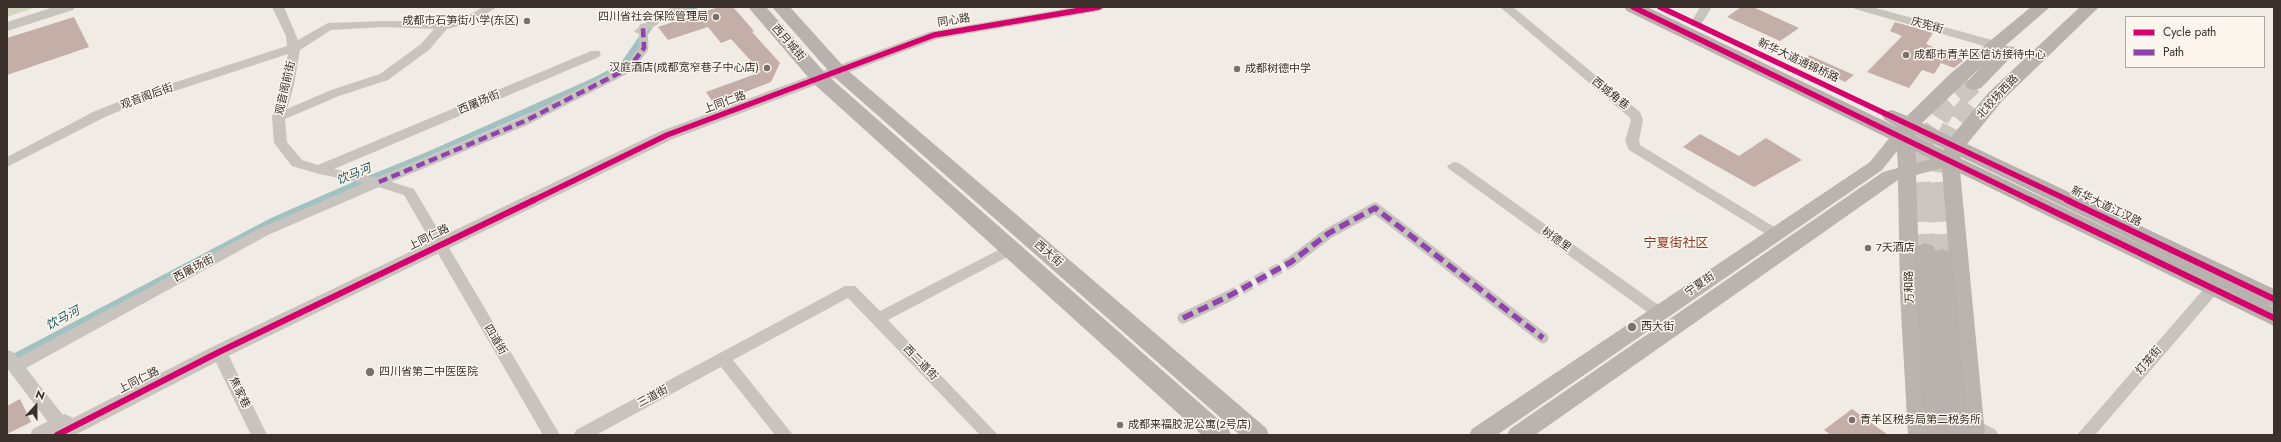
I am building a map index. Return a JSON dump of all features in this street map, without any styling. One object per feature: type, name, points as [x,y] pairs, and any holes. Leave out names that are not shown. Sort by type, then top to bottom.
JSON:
[{"type":"main road","name":"西月城街","points":[[757,7],[826,73]]},
{"type":"main road","name":"西月城街","points":[[781,7],[826,73]]},
{"type":"main road","name":"新华大道通锦桥路","points":[[1633,7],[1913,135]]},
{"type":"main road","name":"新华大道通锦桥路","points":[[1660,7],[1913,135]]},
{"type":"main road","name":"北较场西路","points":[[1953,153],[1996,45],[2041,7]]},
{"type":"main road","points":[[1978,87],[2055,7]]},
{"type":"main road","points":[[1978,87],[2074,7]]},
{"type":"main road","name":"北较场西路","points":[[1913,135],[2090,7]]},
{"type":"main road","name":"西大街","points":[[826,73],[1010,248],[1219,435]]},
{"type":"main road","name":"西大街","points":[[826,73],[1257,435]]},
{"type":"main road","name":"宁夏街","points":[[1480,435],[1876,166],[1913,135]]},
{"type":"main road","name":"新华大道江汉路","points":[[1913,135],[2274,299]]},
{"type":"main road","name":"万和路","points":[[1913,135],[1906,171],[1910,294],[1919,435]]},
{"type":"main road","name":"宁夏街","points":[[1518,435],[1889,176],[1953,153]]},
{"type":"main road","name":"新华大道江汉路","points":[[1953,153],[2212,288],[2274,318]]},
{"type":"main road","name":"万和路","points":[[1953,153],[1963,330],[1974,432]]},
{"type":"main road","name":"万和路","points":[[1935,435],[1933,254],[1974,432]]},
{"type":"street","points":[[7,27],[68,7]]},
{"type":"street","points":[[278,7],[292,36],[294,48]]},
{"type":"street","name":"观音阁后街","points":[[7,163],[100,114],[140,98],[294,48],[328,27],[384,24],[443,26],[468,21],[491,7]]},
{"type":"street","points":[[377,181],[525,121],[629,68],[644,48],[642,30],[665,14],[685,7]]},
{"type":"street","points":[[826,73],[938,31],[1074,7]]},
{"type":"street","name":"同心路","points":[[826,73],[934,35],[1099,7]]},
{"type":"street","name":"西城角巷","points":[[1506,7],[1635,115],[1637,120],[1632,141],[1634,147],[1776,234]]},
{"type":"street","points":[[1696,24],[1706,7]]},
{"type":"street","name":"庆宪街","points":[[1859,7],[1996,45]]},
{"type":"street","points":[[278,117],[335,92],[384,77],[425,47],[443,26]]},
{"type":"street","name":"观音阁前街","points":[[294,48],[288,85],[278,117],[281,142],[297,163],[319,170],[377,181]]},
{"type":"street","name":"西屠场街","points":[[319,170],[595,54]]},
{"type":"street","name":"上同仁路","points":[[62,431],[437,242],[667,135],[826,73]]},
{"type":"street","name":"树德里","points":[[1454,166],[1659,314]]},
{"type":"street","name":"四道街","points":[[377,181],[409,192],[437,242],[552,435]]},
{"type":"street","name":"西屠场街","points":[[62,431],[11,361],[263,232],[377,181]]},
{"type":"street","points":[[1291,262],[1329,233],[1375,208],[1543,338]]},
{"type":"street","points":[[40,435],[62,431],[206,349],[437,242]]},
{"type":"street","points":[[878,319],[1010,248]]},
{"type":"street","name":"灯笼街","points":[[2085,435],[2212,288]]},
{"type":"street","name":"西二道街","points":[[850,290],[990,435]]},
{"type":"street","name":"三道街","points":[[582,435],[850,290]]},
{"type":"street","points":[[1183,318],[1227,297]]},
{"type":"street","name":"焦家巷","points":[[219,352],[259,435]]},
{"type":"street","points":[[723,359],[785,435]]},
{"type":"green space","points":[[7,7],[36,7],[7,17]]},
{"type":"water","points":[[689,7],[701,7],[661,22],[653,27],[626,68],[580,92],[335,196],[14,361],[11,355],[271,218],[353,182],[427,152],[593,78],[620,64],[640,35],[663,16]]},
{"type":"building","points":[[719,7],[733,7],[754,31],[752,32],[780,63],[771,82],[714,104],[706,92],[761,72],[731,39],[721,43],[708,27],[668,40],[658,27]]},
{"type":"building","points":[[1741,7],[1753,7],[1799,28],[1780,41],[1727,17]]},
{"type":"building","points":[[74,17],[89,47],[7,75],[7,38]]},
{"type":"building","name":"成都市青羊区信访接待中心","points":[[1895,22],[1933,33],[1926,44],[1964,60],[1954,68],[1941,63],[1934,74],[1922,70],[1909,88],[1867,72],[1902,36],[1890,31]]},
{"type":"building","points":[[1809,55],[1854,75],[1845,82],[1805,63]]},
{"type":"building","points":[[1700,134],[1739,156],[1766,138],[1802,160],[1754,187],[1683,147]]},
{"type":"building","points":[[20,399],[31,422],[7,434],[7,406]]},
{"type":"building","name":"青羊区税务局第二税务所","points":[[1852,409],[1888,435],[1831,435],[1824,430]]},
{"type":"tunnel","points":[[1922,201],[1920,164],[1925,141],[1944,112],[1974,84]]},
{"type":"tunnel","points":[[1938,201],[1936,180],[1941,147],[1953,124],[1971,101]]},
{"type":"tunnel","points":[[1922,200],[1925,251]]},
{"type":"tunnel","points":[[1938,200],[1942,257]]},
{"type":"tunnel","points":[[1227,297],[1291,262]]},
{"type":"marked path","points":[[379,182],[525,121],[629,68],[644,48],[643,28]]},
{"type":"marked path","points":[[1183,318],[1227,297],[1291,262],[1329,233],[1375,208],[1543,338]]},
{"type":"cycle path","points":[[57,435],[219,352],[667,135],[934,35],[1099,7]]},
{"type":"cycle path","points":[[1633,7],[2274,318]]},
{"type":"cycle path","points":[[1660,7],[1929,133],[2274,299]]},
{"type":"place","name":"四川省社会保险管理局","points":[[716,17]]},
{"type":"place","name":"成都市石笋街小学(东区)","points":[[527,21]]},
{"type":"place","name":"成都市青羊区信访接待中心","points":[[1906,55]]},
{"type":"place","name":"汉庭酒店(成都宽窄巷子中心店)","points":[[767,68]]},
{"type":"place","name":"成都树德中学","points":[[1237,69]]},
{"type":"place","name":"7天酒店","points":[[1868,248]]},
{"type":"place","name":"西大街","points":[[1632,327]]},
{"type":"place","name":"四川省第二中医医院","points":[[370,372]]},
{"type":"place","name":"青羊区税务局第二税务所","points":[[1852,420]]},
{"type":"place","name":"成都来福胶泥公寓(2号店)","points":[[1120,425]]},
{"type":"district","name":"宁夏街社区","points":[[1676,244]]},
{"type":"water label","name":"饮马河","points":[[354,175]]},
{"type":"water label","name":"饮马河","points":[[63,319]]}]
